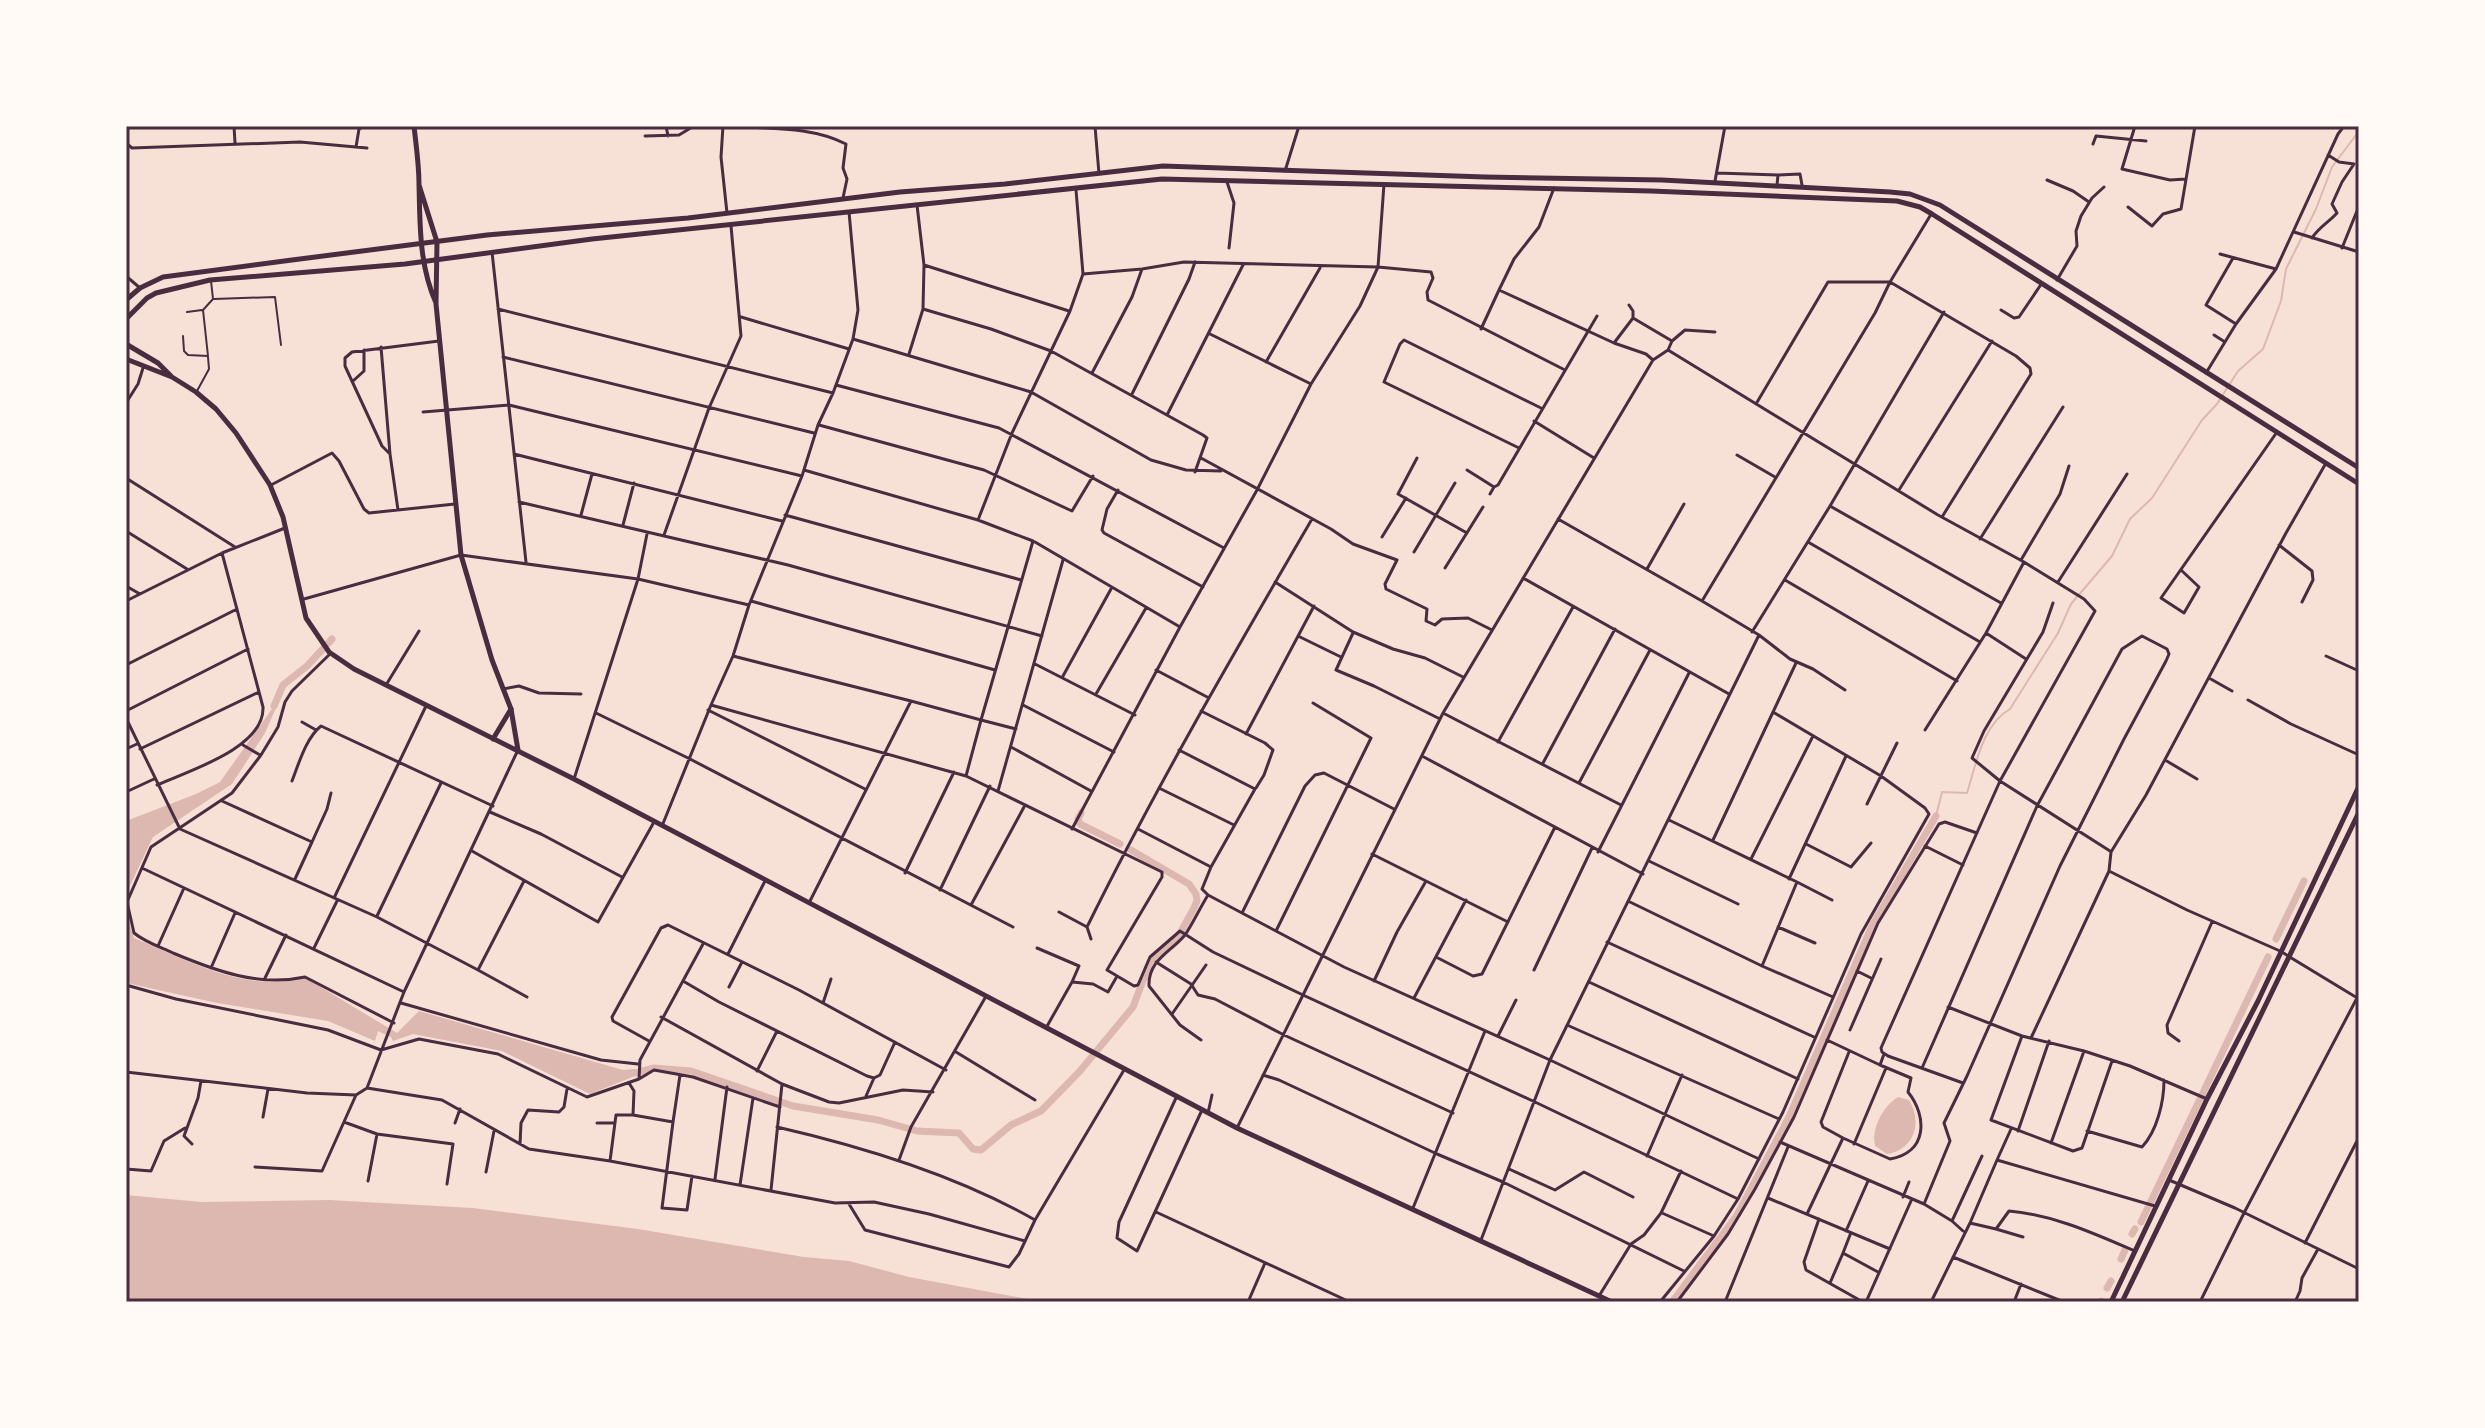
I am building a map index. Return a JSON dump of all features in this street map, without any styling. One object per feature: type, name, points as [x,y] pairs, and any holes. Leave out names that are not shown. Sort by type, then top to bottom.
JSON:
[{"type":"main road","points":[[414,126],[424,261],[436,304]]},
{"type":"main road","points":[[127,296],[163,277],[487,235],[688,218],[843,198],[1163,166],[1485,177],[1620,178],[1910,194],[1940,205],[2359,468]]},
{"type":"main road","points":[[1620,178],[1620,190]]},
{"type":"main road","points":[[126,319],[156,293],[210,280],[424,261],[1162,179],[1554,188],[1897,201],[1932,214],[2359,484]]},
{"type":"main road","points":[[419,185],[437,242],[436,304],[461,555],[482,629],[511,709],[518,750]]},
{"type":"main road","points":[[885,194],[887,208]]},
{"type":"main road","points":[[2069,300],[2075,290]]},
{"type":"main road","points":[[126,344],[158,363],[172,377],[196,392],[216,409],[236,433],[270,485],[283,517],[306,618],[330,653],[364,675],[574,779],[1205,1112],[1612,1302]]},
{"type":"main road","points":[[126,359],[172,377]]},
{"type":"main road","points":[[493,739],[511,709]]},
{"type":"main road","points":[[2111,1302],[2151,1205],[2169,1180],[2206,1098],[2242,1034],[2359,786]]},
{"type":"main road","points":[[2122,1302],[2359,812]]},
{"type":"street","points":[[127,126],[126,143],[132,148],[300,142],[367,148]]},
{"type":"street","points":[[234,126],[235,143]]},
{"type":"street","points":[[666,126],[668,136]]},
{"type":"street","points":[[645,136],[679,135],[694,126]]},
{"type":"street","points":[[723,126],[723,179],[727,213]]},
{"type":"street","points":[[730,126],[812,132],[828,135],[846,144],[843,169],[847,179],[843,198]]},
{"type":"street","points":[[1095,126],[1099,174]]},
{"type":"street","points":[[1285,171],[1299,126]]},
{"type":"street","points":[[1715,182],[1725,126]]},
{"type":"street","points":[[2135,126],[2122,169],[2170,180],[2186,179]]},
{"type":"street","points":[[2128,207],[2147,224],[2153,225],[2163,214],[2181,209],[2195,126]]},
{"type":"street","points":[[2206,373],[2236,324],[2276,269],[2344,126]]},
{"type":"street","points":[[356,147],[358,130],[363,127]]},
{"type":"street","points":[[2093,144],[2096,136],[2146,141]]},
{"type":"street","points":[[2330,156],[2339,162],[2357,164]]},
{"type":"street","points":[[2312,238],[2318,227],[2328,224],[2337,213],[2332,204],[2342,182],[2357,164]]},
{"type":"street","points":[[1717,173],[1800,174],[1802,186]]},
{"type":"street","points":[[1777,185],[1778,175]]},
{"type":"street","points":[[1227,179],[1234,203],[1229,248]]},
{"type":"street","points":[[2047,180],[2089,202]]},
{"type":"street","points":[[1072,829],[1135,715],[1156,670],[1257,490],[1311,384],[1360,306],[1378,267],[1384,184]]},
{"type":"street","points":[[978,520],[1012,433],[1070,311],[1083,274],[1076,187]]},
{"type":"street","points":[[2057,280],[2077,246],[2078,224],[2089,202],[2104,187]]},
{"type":"street","points":[[1481,329],[1514,259],[1539,227],[1554,188]]},
{"type":"street","points":[[909,354],[923,309],[924,265],[917,205]]},
{"type":"street","points":[[2342,248],[2359,206]]},
{"type":"street","points":[[662,826],[733,656],[750,603],[853,339],[858,310],[849,212]]},
{"type":"street","points":[[1702,601],[1932,214]]},
{"type":"street","points":[[664,535],[709,408],[741,336],[731,226]]},
{"type":"street","points":[[2294,232],[2359,252]]},
{"type":"street","points":[[492,252],[526,564]]},
{"type":"street","points":[[2220,254],[2276,269]]},
{"type":"street","points":[[2233,258],[2206,305],[2236,324]]},
{"type":"street","points":[[1083,274],[1195,262],[1378,267],[1431,272],[1433,278],[1427,292],[1428,300],[1563,369]]},
{"type":"street","points":[[1132,394],[1185,289],[1195,262]]},
{"type":"street","points":[[1167,415],[1244,264]]},
{"type":"street","points":[[924,265],[1070,311]]},
{"type":"street","points":[[1266,362],[1320,267]]},
{"type":"street","points":[[1092,373],[1132,297],[1142,269]]},
{"type":"street","points":[[126,276],[140,288]]},
{"type":"street","points":[[1756,404],[1828,282],[1890,282],[1992,340],[2025,363],[2031,374],[1942,517]]},
{"type":"street","points":[[2001,310],[2014,318],[2019,317],[2042,283]]},
{"type":"street","points":[[1499,290],[1614,343],[1646,354],[1653,360]]},
{"type":"street","points":[[1614,343],[1633,318],[1629,305]]},
{"type":"street","points":[[498,309],[833,393]]},
{"type":"street","points":[[923,309],[1002,332],[1051,351],[1207,438],[1195,472]]},
{"type":"street","points":[[1752,632],[1944,312]]},
{"type":"street","points":[[1490,494],[1597,316]]},
{"type":"street","points":[[741,317],[849,349]]},
{"type":"street","points":[[1633,318],[1672,341]]},
{"type":"street","points":[[1237,1128],[1443,713],[1594,458],[1653,360],[1668,350],[1672,341],[1685,330],[1715,332]]},
{"type":"street","points":[[1209,333],[1311,384]]},
{"type":"street","points":[[2214,335],[2225,342]]},
{"type":"street","points":[[853,339],[1031,392],[1151,460],[1195,472],[1221,471],[1361,547],[1397,560],[1386,589],[1427,609],[1426,621],[1435,625],[1442,619],[1464,617],[1492,630]]},
{"type":"street","points":[[1519,448],[1384,382],[1400,344],[1404,340],[1541,408]]},
{"type":"street","points":[[1899,490],[1992,340]]},
{"type":"street","points":[[390,454],[382,446],[345,358],[350,353],[364,350],[439,341]]},
{"type":"street","points":[[381,347],[398,510]]},
{"type":"street","points":[[353,381],[364,371],[364,350]]},
{"type":"street","points":[[1668,350],[1942,517],[2023,561],[2094,608],[2094,614],[2000,781],[1881,1048],[1884,1054],[1963,1083]]},
{"type":"street","points":[[503,357],[815,433]]},
{"type":"street","points":[[126,403],[138,384],[143,368]]},
{"type":"street","points":[[836,385],[1012,433],[1224,548]]},
{"type":"street","points":[[423,412],[509,405],[802,476]]},
{"type":"street","points":[[1980,539],[2063,407]]},
{"type":"street","points":[[1534,421],[1594,458]]},
{"type":"street","points":[[818,425],[995,474],[1072,511],[1093,476]]},
{"type":"street","points":[[2181,570],[2199,587],[2184,613],[2161,598],[2277,432]]},
{"type":"street","points":[[270,485],[324,455],[334,453],[365,511],[373,514],[455,504]]},
{"type":"street","points":[[514,454],[783,521]]},
{"type":"street","points":[[1737,455],[1776,478]]},
{"type":"street","points":[[1201,458],[1218,465],[1221,471]]},
{"type":"street","points":[[1417,458],[1398,494],[1467,533]]},
{"type":"street","points":[[2031,1038],[2109,871],[2111,852],[2165,760],[2326,463]]},
{"type":"street","points":[[1925,730],[1986,633],[2060,494],[2069,466]]},
{"type":"street","points":[[804,470],[978,520],[1033,541],[1180,627]]},
{"type":"street","points":[[1467,470],[1494,487]]},
{"type":"street","points":[[581,515],[592,474]]},
{"type":"street","points":[[2057,582],[2127,474]]},
{"type":"street","points":[[126,478],[235,547]]},
{"type":"street","points":[[623,525],[634,483]]},
{"type":"street","points":[[1414,552],[1455,483]]},
{"type":"street","points":[[1118,490],[1105,516],[1104,533],[1203,587]]},
{"type":"street","points":[[1382,537],[1406,498]]},
{"type":"street","points":[[519,502],[831,576],[1042,636]]},
{"type":"street","points":[[1647,569],[1684,504]]},
{"type":"street","points":[[1830,506],[2001,603]]},
{"type":"street","points":[[1445,568],[1483,507]]},
{"type":"street","points":[[785,515],[1022,581]]},
{"type":"street","points":[[1087,927],[1179,750],[1312,519]]},
{"type":"street","points":[[1558,519],[1702,601],[1845,690]]},
{"type":"street","points":[[126,601],[235,547],[285,528]]},
{"type":"street","points":[[126,531],[188,570]]},
{"type":"street","points":[[574,779],[638,579],[648,532]]},
{"type":"street","points":[[966,776],[1033,541]]},
{"type":"street","points":[[1808,542],[1980,642]]},
{"type":"street","points":[[2279,545],[2312,571],[2313,580],[2302,602]]},
{"type":"street","points":[[157,785],[244,745],[263,717],[249,649],[222,553]]},
{"type":"street","points":[[300,600],[461,555],[638,579],[750,603],[995,670]]},
{"type":"street","points":[[998,791],[1063,560]]},
{"type":"street","points":[[1523,577],[1729,694]]},
{"type":"street","points":[[1785,580],[1957,681]]},
{"type":"street","points":[[1275,582],[1353,632],[1393,649],[1425,658],[1464,678]]},
{"type":"street","points":[[126,586],[140,594]]},
{"type":"street","points":[[1063,676],[1111,589]]},
{"type":"street","points":[[2053,603],[2043,632],[1973,751],[1972,758],[2000,781],[2111,852]]},
{"type":"street","points":[[1246,734],[1314,606]]},
{"type":"street","points":[[1498,742],[1573,607]]},
{"type":"street","points":[[1096,694],[1146,608]]},
{"type":"street","points":[[126,665],[237,609]]},
{"type":"street","points":[[1543,763],[1615,629]]},
{"type":"street","points":[[386,685],[419,631]]},
{"type":"street","points":[[1353,632],[1337,671],[1440,719]]},
{"type":"street","points":[[1986,633],[2027,660]]},
{"type":"street","points":[[1481,1240],[1550,1060],[1759,635]]},
{"type":"street","points":[[1296,636],[1341,657]]},
{"type":"street","points":[[1922,1068],[2037,806],[2122,649],[2142,636],[2167,649],[2169,654],[2166,661],[2077,830],[1943,1124],[1950,1141],[1924,1204]]},
{"type":"street","points":[[126,711],[249,649]]},
{"type":"street","points":[[1579,783],[1650,650]]},
{"type":"street","points":[[330,653],[289,695],[278,727],[235,790],[153,845],[130,894],[128,911],[135,934],[158,946],[239,977],[285,981],[305,977],[393,1025]]},
{"type":"street","points":[[733,656],[1016,729]]},
{"type":"street","points":[[2326,656],[2359,671]]},
{"type":"street","points":[[1713,840],[1797,662]]},
{"type":"street","points":[[1034,664],[1135,715]]},
{"type":"street","points":[[1156,670],[1209,698]]},
{"type":"street","points":[[1598,852],[1690,672]]},
{"type":"street","points":[[2209,678],[2232,691]]},
{"type":"street","points":[[503,689],[519,686],[539,693],[581,694]]},
{"type":"street","points":[[140,749],[259,692]]},
{"type":"street","points":[[2248,700],[2291,724],[2359,755]]},
{"type":"street","points":[[808,904],[911,701]]},
{"type":"street","points":[[1276,931],[1371,741],[1370,736],[1313,703]]},
{"type":"street","points":[[711,705],[966,776],[1126,852],[1163,874],[1108,968],[1108,973],[1116,978],[1138,985],[1150,957],[1183,933]]},
{"type":"street","points":[[1023,705],[1114,752]]},
{"type":"street","points":[[314,948],[426,706]]},
{"type":"street","points":[[708,710],[865,789]]},
{"type":"street","points":[[1201,711],[1273,750],[1264,775],[1211,867],[1202,889],[1208,895],[1374,981],[1759,1159]]},
{"type":"street","points":[[1677,1302],[1728,1234],[1780,1142],[1798,1079],[1833,997],[1927,818],[1928,810],[1881,776],[1773,712]]},
{"type":"street","points":[[596,713],[1013,927]]},
{"type":"street","points":[[1443,713],[1621,805]]},
{"type":"street","points":[[126,718],[179,828],[377,917],[527,997]]},
{"type":"street","points":[[302,722],[316,730]]},
{"type":"street","points":[[292,781],[303,752],[316,730],[323,727],[493,806]]},
{"type":"street","points":[[1751,859],[1812,737]]},
{"type":"street","points":[[1867,804],[1897,743]]},
{"type":"street","points":[[126,749],[138,744]]},
{"type":"street","points":[[244,745],[260,755]]},
{"type":"street","points":[[1011,747],[1091,791]]},
{"type":"street","points":[[255,1167],[322,1171],[356,1095],[367,1088],[404,992],[518,750]]},
{"type":"street","points":[[1179,750],[1255,789]]},
{"type":"street","points":[[1422,756],[1643,874]]},
{"type":"street","points":[[1789,879],[1846,756]]},
{"type":"street","points":[[2165,760],[2197,779]]},
{"type":"street","points":[[905,873],[954,772]]},
{"type":"street","points":[[1242,912],[1309,780],[1320,772],[1394,809]]},
{"type":"street","points":[[126,792],[154,779]]},
{"type":"street","points":[[377,917],[441,783]]},
{"type":"street","points":[[940,890],[990,786]]},
{"type":"street","points":[[1159,788],[1234,825]]},
{"type":"street","points":[[295,879],[327,809],[331,793]]},
{"type":"street","points":[[222,801],[312,842]]},
{"type":"street","points":[[971,905],[1025,805]]},
{"type":"street","points":[[490,812],[541,834],[622,877]]},
{"type":"street","points":[[1668,820],[1832,900]]},
{"type":"street","points":[[472,851],[598,922],[654,822]]},
{"type":"street","points":[[1660,1302],[1714,1236],[1738,1199],[1779,1119],[1789,1115],[1827,1040],[1878,923],[1925,846],[1942,822],[1977,833]]},
{"type":"street","points":[[1436,957],[1464,972],[1480,975],[1555,827]]},
{"type":"street","points":[[1138,829],[1211,867]]},
{"type":"street","points":[[1806,844],[1851,867],[1871,843]]},
{"type":"street","points":[[1925,846],[1963,865]]},
{"type":"street","points":[[1534,970],[1592,848]]},
{"type":"street","points":[[1911,850],[1920,854]]},
{"type":"street","points":[[1372,854],[1508,922]]},
{"type":"street","points":[[1649,861],[1738,904]]},
{"type":"street","points":[[142,868],[404,992]]},
{"type":"street","points":[[2109,871],[2212,922],[2280,951],[2358,999],[2200,1302]]},
{"type":"street","points":[[1374,981],[1397,932],[1427,880]]},
{"type":"street","points":[[478,970],[524,881]]},
{"type":"street","points":[[728,954],[765,881]]},
{"type":"street","points":[[1762,966],[1797,882]]},
{"type":"street","points":[[158,946],[184,888]]},
{"type":"street","points":[[1201,1040],[1180,1025],[1149,986],[1156,962],[1183,933],[1208,895]]},
{"type":"street","points":[[1414,998],[1466,900]]},
{"type":"street","points":[[1629,902],[1833,997]]},
{"type":"street","points":[[211,968],[236,912]]},
{"type":"street","points":[[1059,912],[1087,927],[1091,939]]},
{"type":"street","points":[[2179,1041],[2168,1033],[2167,1025],[2212,922]]},
{"type":"street","points":[[649,1041],[613,1021],[612,1016],[663,926],[671,926],[946,1070]]},
{"type":"street","points":[[1778,927],[1815,943]]},
{"type":"street","points":[[1183,933],[1213,952],[1738,1199]]},
{"type":"street","points":[[264,979],[286,935]]},
{"type":"street","points":[[1607,942],[1816,1038]]},
{"type":"street","points":[[639,1078],[639,1066],[649,1041],[703,944]]},
{"type":"street","points":[[1037,948],[1079,966],[1046,1028]]},
{"type":"street","points":[[1851,959],[1859,963]]},
{"type":"street","points":[[1850,1030],[1881,959]]},
{"type":"street","points":[[729,987],[742,962]]},
{"type":"street","points":[[1156,962],[1191,984],[1198,995],[1215,999],[1284,1035],[1453,1113]]},
{"type":"street","points":[[1172,1014],[1206,965]]},
{"type":"street","points":[[1857,971],[1871,978]]},
{"type":"street","points":[[1072,982],[1094,985],[1108,992],[1116,978]]},
{"type":"street","points":[[823,1003],[831,979]]},
{"type":"street","points":[[683,981],[874,1078]]},
{"type":"street","points":[[1589,982],[1798,1079]]},
{"type":"street","points":[[126,986],[328,1030],[381,1050],[415,1039],[498,1054],[567,1089],[592,1097],[654,1070],[727,1087],[780,1106]]},
{"type":"street","points":[[899,1160],[911,1127],[986,997]]},
{"type":"street","points":[[1498,1036],[1516,1000]]},
{"type":"street","points":[[401,1003],[601,1060],[639,1066]]},
{"type":"street","points":[[1948,1007],[2022,1036],[2084,1051],[2206,1098]]},
{"type":"street","points":[[661,1017],[782,1084],[835,1103],[903,1090],[933,1092]]},
{"type":"street","points":[[1567,1025],[1779,1119]]},
{"type":"street","points":[[757,1071],[778,1031]]},
{"type":"street","points":[[1413,1208],[1485,1031]]},
{"type":"street","points":[[2022,1036],[1991,1119],[2073,1151],[2080,1151],[2112,1061]]},
{"type":"street","points":[[1827,1040],[1911,1078],[1907,1091],[1920,1111],[1920,1133],[1912,1146],[1895,1158],[1884,1158],[1823,1127],[1821,1122],[1849,1052]]},
{"type":"street","points":[[2018,1131],[2049,1041]]},
{"type":"street","points":[[866,1097],[895,1042]]},
{"type":"street","points":[[2051,1143],[2084,1051]]},
{"type":"street","points":[[956,1052],[1035,1100]]},
{"type":"street","points":[[1880,1065],[1884,1054]]},
{"type":"street","points":[[1854,1144],[1886,1068]]},
{"type":"street","points":[[849,1204],[865,1230],[920,1242],[1005,1267],[1013,1264],[1035,1220],[1124,1070]]},
{"type":"street","points":[[126,1072],[268,1089],[356,1095]]},
{"type":"street","points":[[1647,1156],[1682,1074]]},
{"type":"street","points":[[680,1075],[662,1208],[687,1210],[692,1176]]},
{"type":"street","points":[[1263,1075],[1503,1182],[1684,1272]]},
{"type":"street","points":[[2087,1131],[2142,1147],[2163,1101],[2164,1080]]},
{"type":"street","points":[[192,1144],[184,1136],[185,1128],[198,1098],[201,1081]]},
{"type":"street","points":[[629,1083],[634,1091],[633,1115]]},
{"type":"street","points":[[771,1190],[782,1084]]},
{"type":"street","points":[[714,1180],[727,1087]]},
{"type":"street","points":[[367,1088],[431,1097],[460,1109],[520,1146],[849,1204],[874,1202],[1025,1241]]},
{"type":"street","points":[[263,1117],[268,1089]]},
{"type":"street","points":[[520,1146],[521,1123],[528,1110],[559,1112],[564,1107],[567,1089]]},
{"type":"street","points":[[1176,1097],[1119,1222],[1116,1235],[1119,1241],[1137,1251],[1212,1095]]},
{"type":"street","points":[[740,1185],[753,1097]]},
{"type":"street","points":[[455,1123],[460,1109]]},
{"type":"street","points":[[610,1161],[616,1115],[673,1122]]},
{"type":"street","points":[[344,1122],[377,1134],[453,1144],[447,1184]]},
{"type":"street","points":[[597,1123],[615,1123]]},
{"type":"street","points":[[777,1127],[899,1160],[992,1196],[1035,1220]]},
{"type":"street","points":[[126,1169],[151,1171],[164,1141],[185,1128]]},
{"type":"street","points":[[1931,1302],[2011,1129]]},
{"type":"street","points":[[486,1172],[494,1131]]},
{"type":"street","points":[[368,1181],[377,1134]]},
{"type":"street","points":[[2305,1243],[2359,1137]]},
{"type":"street","points":[[1807,1214],[1843,1138]]},
{"type":"street","points":[[1780,1142],[1924,1204],[1952,1221],[1963,1232]]},
{"type":"street","points":[[1725,1302],[1788,1147]]},
{"type":"street","points":[[1952,1221],[1982,1156]]},
{"type":"street","points":[[1997,1160],[2151,1205]]},
{"type":"street","points":[[1509,1169],[1555,1190],[1584,1172],[1633,1197]]},
{"type":"street","points":[[1599,1296],[1631,1244],[1644,1235],[1661,1213],[1681,1171]]},
{"type":"street","points":[[2169,1180],[2359,1269]]},
{"type":"street","points":[[1830,1283],[1868,1181]]},
{"type":"street","points":[[1903,1197],[1909,1182]]},
{"type":"street","points":[[1768,1198],[1890,1249]]},
{"type":"street","points":[[1819,1219],[1804,1266],[1809,1272],[1865,1302],[1911,1201]]},
{"type":"street","points":[[1156,1212],[1350,1302]]},
{"type":"street","points":[[1996,1229],[2007,1212],[2035,1214],[2070,1224],[2132,1249]]},
{"type":"street","points":[[1661,1213],[1714,1236]]},
{"type":"street","points":[[1970,1223],[2023,1237]]},
{"type":"street","points":[[2295,1302],[2302,1278],[2318,1249]]},
{"type":"street","points":[[1843,1253],[1879,1273]]},
{"type":"street","points":[[1952,1257],[2064,1302]]},
{"type":"street","points":[[1248,1302],[1265,1263]]},
{"type":"street","points":[[2014,1302],[2021,1284]]},
{"type":"lane","points":[[210,280],[213,299]]},
{"type":"lane","points":[[187,312],[203,310],[213,299],[275,297],[281,345]]},
{"type":"lane","points":[[196,392],[209,369],[203,310]]},
{"type":"lane","points":[[183,336],[184,351],[188,355],[208,356]]},
{"type":"shaded area","points":[[274,706],[265,733],[232,784],[153,837],[126,894],[126,821],[220,782]]},
{"type":"shaded area","points":[[126,913],[134,938],[195,964],[239,978],[283,981],[304,977],[397,1033],[419,1011],[623,1070],[635,1069],[635,1076],[590,1094],[502,1051],[413,1034],[393,1041],[378,1031],[375,1041],[328,1021],[217,1003],[131,984],[126,981]]},
{"type":"shaded area","points":[[1898,1097],[1909,1100],[1915,1126],[1910,1141],[1904,1147],[1887,1154],[1875,1146],[1875,1132],[1883,1112]]},
{"type":"shaded area","points":[[126,1195],[201,1202],[329,1200],[473,1208],[849,1261],[909,1277],[1044,1302],[126,1302]]},
{"type":"waterway","points":[[1936,816],[1942,792],[1967,793],[1986,735],[2000,716],[2010,709],[2058,633],[2071,604],[2112,556],[2130,519],[2152,498],[2238,371],[2263,349],[2281,301],[2286,269],[2316,209],[2332,167],[2359,131]]},
{"type":"waterway","points":[[274,706],[283,685],[307,666],[332,639]]},
{"type":"waterway","points":[[1081,813],[1078,819],[1080,824],[1120,844]]},
{"type":"waterway","points":[[1672,1302],[1737,1215],[1789,1117],[1872,926],[1936,816]]},
{"type":"waterway","points":[[635,1073],[654,1068],[691,1071],[793,1106],[878,1120],[917,1131],[959,1133],[973,1149],[981,1150],[1011,1125],[1041,1111],[1080,1071],[1133,1007],[1150,962],[1179,935],[1194,908],[1196,894],[1189,884],[1131,850]]},
{"type":"waterway","points":[[2276,939],[2304,881]]},
{"type":"waterway","points":[[2141,1222],[2268,957]]},
{"type":"waterway","points":[[2132,1234],[2135,1229]]},
{"type":"waterway","points":[[2121,1259],[2125,1250]]},
{"type":"waterway","points":[[2107,1288],[2111,1281]]}]
